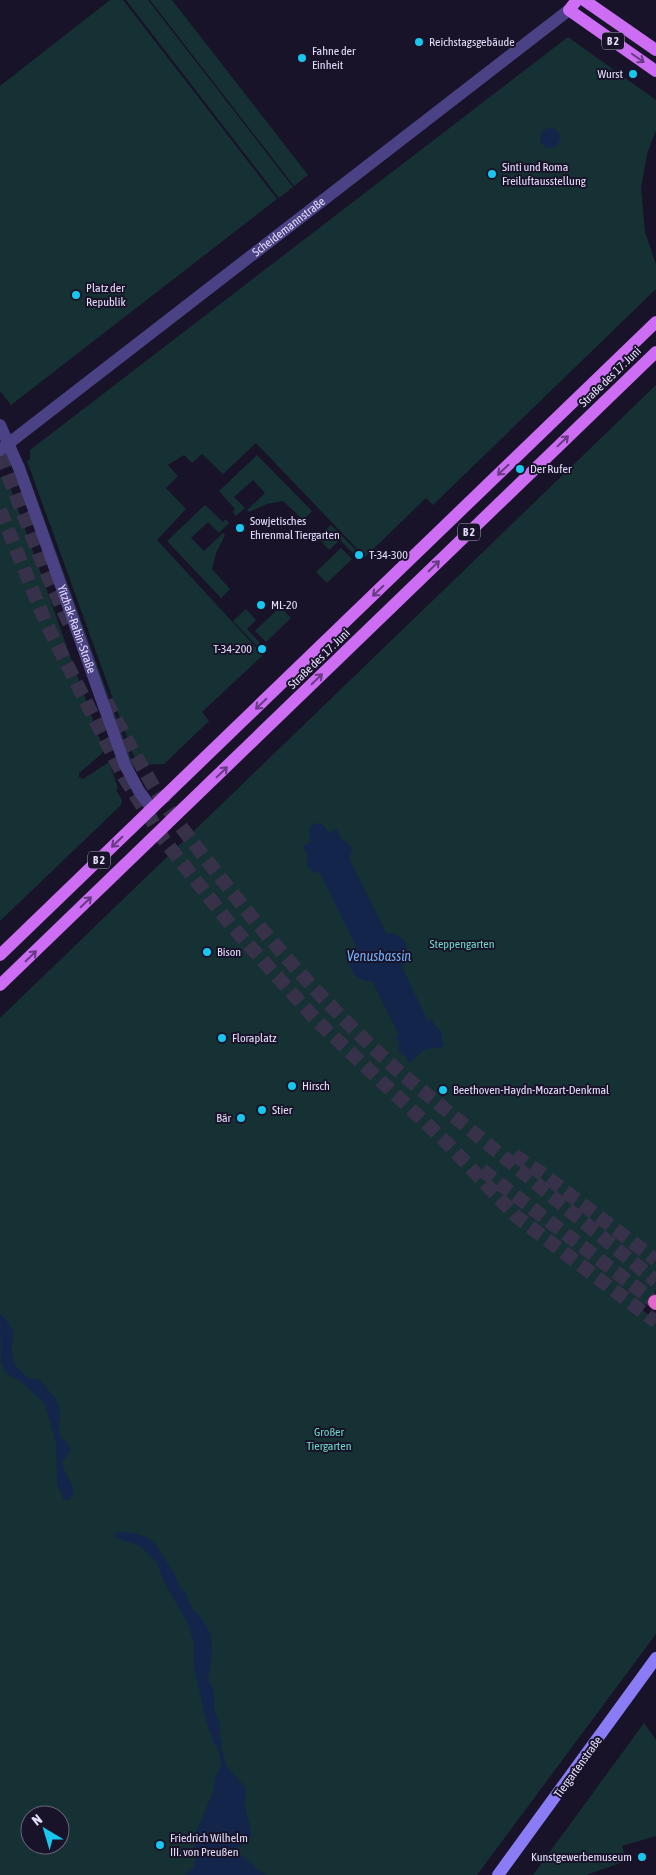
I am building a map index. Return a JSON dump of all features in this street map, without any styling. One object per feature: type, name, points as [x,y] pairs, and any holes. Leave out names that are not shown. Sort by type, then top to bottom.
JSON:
[{"type":"main road","name":"B 2","points":[[584,0],[656,50]]},
{"type":"main road","name":"B 2","points":[[573,5],[656,71]]},
{"type":"main road","name":"Straße des 17. Juni","points":[[0,955],[656,322]]},
{"type":"main road","name":"Straße des 17. Juni","points":[[0,985],[656,352]]},
{"type":"main road","name":"Tiergartenstraße","points":[[498,1875],[656,1658]]},
{"type":"street","name":"Scheidemannstraße","points":[[4,447],[573,5]]},
{"type":"street","name":"Yitzhak-Rabin-Straße","points":[[0,425],[4,447],[125,765],[133,782],[152,809]]},
{"type":"green space","name":"Platz der Republik","points":[[110,0],[123,0],[277,199],[11,405],[0,391],[0,86]]},
{"type":"green space","points":[[126,0],[148,0],[293,187],[279,198]]},
{"type":"green space","points":[[150,0],[172,0],[308,175],[294,186]]},
{"type":"green space","points":[[568,37],[656,100],[656,130],[647,154],[641,188],[645,232],[656,264],[656,289],[433,505],[426,498],[365,557],[256,443],[223,474],[202,454],[192,463],[184,455],[168,465],[178,476],[166,488],[186,509],[157,540],[263,655],[202,712],[209,721],[164,764],[137,765],[27,461],[30,459],[30,450]]},
{"type":"green space","name":"Großer Tiergarten","points":[[656,385],[656,1290],[641,1309],[656,1321],[656,1634],[477,1875],[0,1875],[0,1018]]},
{"type":"green space","points":[[257,455],[312,511],[303,520],[283,501],[267,504],[249,512],[247,510],[265,493],[253,480],[234,497],[245,508],[236,516],[233,512],[235,509],[219,491]]},
{"type":"green space","points":[[24,463],[134,767],[132,767]]},
{"type":"green space","points":[[0,477],[8,481],[104,751],[79,773],[79,777],[83,779],[109,762],[118,788],[116,790],[122,800],[121,805],[0,921]]},
{"type":"green space","points":[[205,505],[223,522],[226,519],[229,523],[219,533],[208,522],[191,538],[204,551],[223,533],[225,535],[216,553],[212,569],[230,589],[221,598],[167,541]]},
{"type":"green space","points":[[331,525],[356,550],[353,553],[340,540],[329,550],[318,537]]},
{"type":"green space","points":[[341,548],[352,559],[327,583],[316,572]]},
{"type":"green space","points":[[280,607],[291,618],[266,642],[255,631]]},
{"type":"green space","points":[[246,609],[256,620],[247,629],[260,643],[257,646],[233,621]]},
{"type":"green space","points":[[644,1723],[656,1740],[656,1836],[622,1846],[626,1861],[586,1875],[533,1875]]},
{"type":"water","points":[[546,128],[554,128],[560,134],[560,142],[554,148],[546,148],[540,142],[540,134]]},
{"type":"water","name":"Venusbassin","points":[[317,823],[323,825],[329,833],[337,829],[341,838],[351,846],[352,851],[349,859],[386,933],[399,936],[406,944],[406,961],[402,967],[428,1021],[432,1020],[435,1026],[442,1032],[442,1040],[445,1046],[425,1050],[409,1063],[406,1057],[399,1051],[399,1043],[396,1037],[399,1035],[372,981],[360,978],[352,970],[350,959],[356,947],[320,873],[313,872],[307,866],[307,855],[303,846],[311,842],[309,830],[312,825]]},
{"type":"water","points":[[0,1313],[14,1332],[11,1349],[15,1365],[28,1378],[40,1380],[56,1399],[60,1412],[60,1437],[67,1442],[71,1450],[62,1462],[74,1492],[69,1500],[64,1500],[57,1484],[56,1444],[45,1404],[20,1381],[4,1370],[1,1360]]},
{"type":"water","points":[[115,1533],[134,1533],[148,1538],[156,1545],[174,1573],[180,1587],[186,1593],[191,1607],[201,1617],[211,1635],[212,1656],[208,1678],[214,1692],[214,1708],[220,1724],[221,1746],[214,1744],[205,1716],[194,1667],[194,1644],[189,1626],[163,1580],[157,1562],[140,1546],[116,1538]]},
{"type":"water","points":[[221,1766],[228,1768],[246,1788],[245,1806],[252,1836],[240,1847],[236,1846],[236,1850],[259,1871],[267,1875],[184,1875],[193,1869],[195,1859],[194,1837],[214,1790],[215,1778]]},
{"type":"waterway","points":[[219,1746],[225,1767]]},
{"type":"tunnel","points":[[0,455],[46,572],[72,630]]},
{"type":"tunnel","points":[[0,510],[46,623],[124,777],[164,840],[230,924],[317,1021],[447,1143],[517,1217],[656,1322]]},
{"type":"tunnel","points":[[106,701],[158,794],[180,826],[262,929],[330,1005],[403,1075],[656,1281]]},
{"type":"tunnel","points":[[514,1155],[544,1175],[656,1260]]},
{"type":"tunnel","points":[[482,1170],[655,1302]]},
{"type":"place","name":"Reichstagsgebäude","points":[[419,42]]},
{"type":"place","name":"Fahne der Einheit","points":[[302,58]]},
{"type":"place","name":"Wurst","points":[[633,74]]},
{"type":"place","name":"Sinti und Roma Freiluftausstellung","points":[[492,174]]},
{"type":"place","name":"Platz der Republik","points":[[76,295]]},
{"type":"place","name":"Der Rufer","points":[[520,469]]},
{"type":"place","name":"Sowjetisches Ehrenmal Tiergarten","points":[[240,528]]},
{"type":"place","name":"T-34-300","points":[[359,555]]},
{"type":"place","name":"ML-20","points":[[261,605]]},
{"type":"place","name":"T-34-200","points":[[262,649]]},
{"type":"place","name":"Bison","points":[[207,952]]},
{"type":"place","name":"Floraplatz","points":[[222,1038]]},
{"type":"place","name":"Hirsch","points":[[292,1086]]},
{"type":"place","name":"Beethoven-Haydn-Mozart-Denkmal","points":[[443,1090]]},
{"type":"place","name":"Stier","points":[[262,1110]]},
{"type":"place","name":"Bär","points":[[241,1118]]},
{"type":"place","name":"Friedrich Wilhelm III. von Preußen","points":[[160,1845]]},
{"type":"place","name":"Kunstgewerbemuseum","points":[[642,1857]]},
{"type":"park label","name":"Steppengarten","points":[[462,944]]}]
